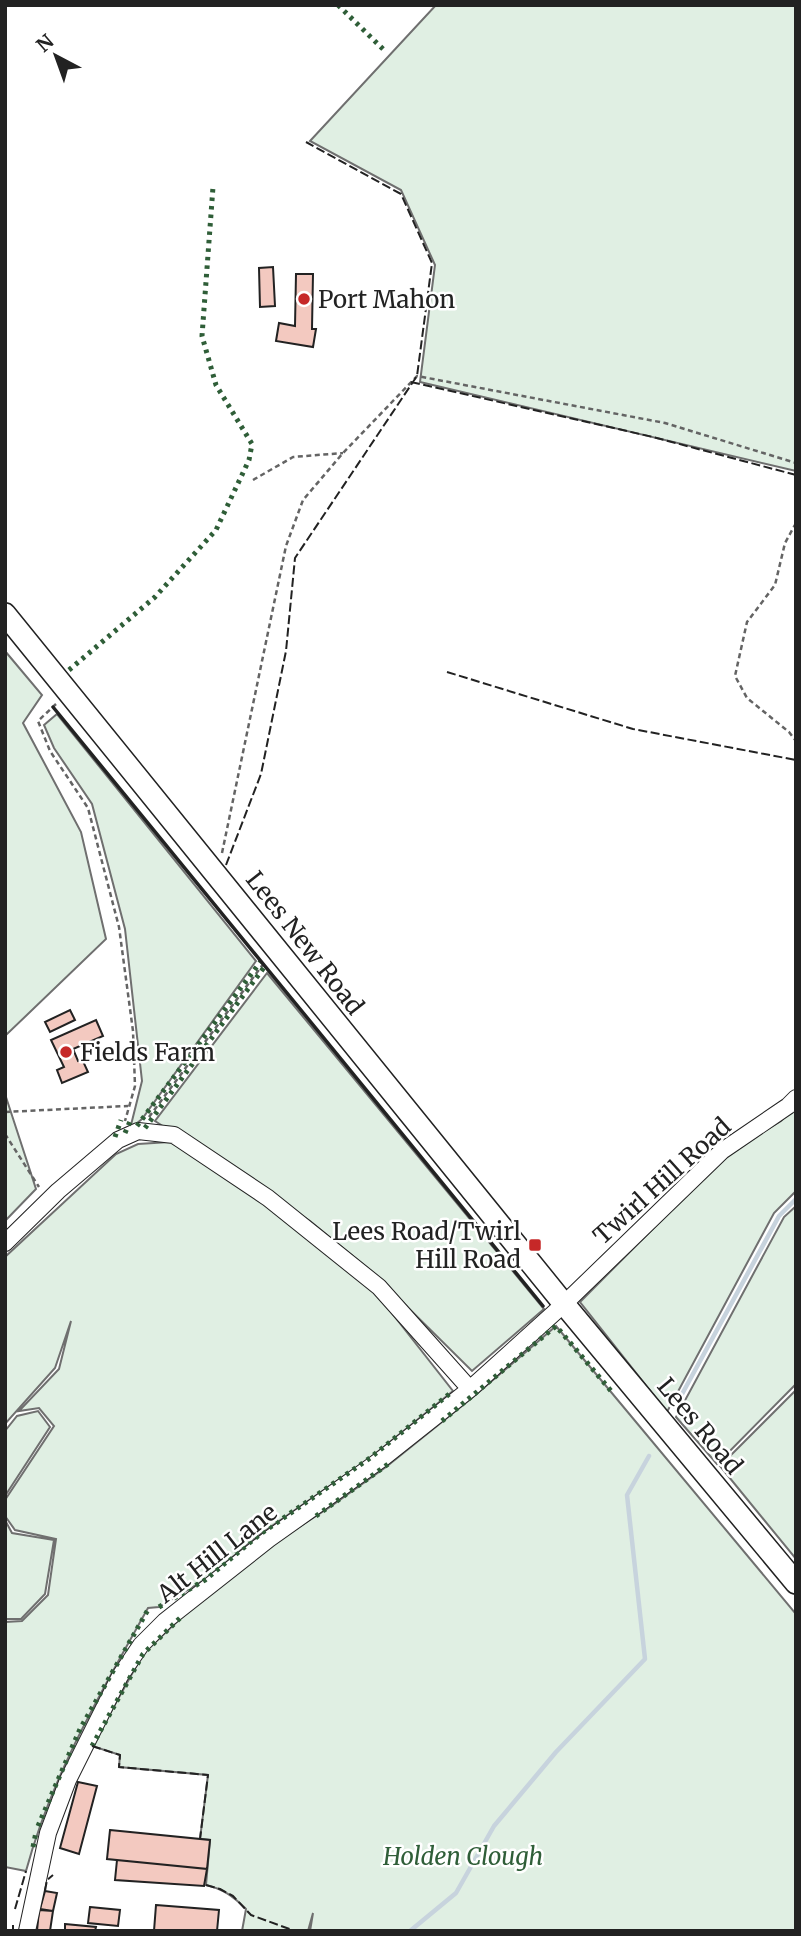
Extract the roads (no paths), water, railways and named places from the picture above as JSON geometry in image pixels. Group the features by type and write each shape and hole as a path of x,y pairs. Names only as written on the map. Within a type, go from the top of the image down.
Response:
{"main road":[{"name":"Lees New Road","path":"5,614 564,1304"},
{"name":"Lees Road","path":"564,1304 796,1583"}],"street":[{"name":"Twirl Hill Road","path":"564,1304 722,1151 796,1098"},
{"path":"5,1243 49,1199 118,1140 138,1131 174,1135 268,1198 379,1287 470,1389"},
{"name":"Alt Hill Lane","path":"27,1931 48,1833 68,1780 120,1676 141,1644 165,1621 269,1539 383,1458 470,1389 564,1304"}],"waterway":[{"path":"675,1407 779,1216 796,1199"},
{"path":"410,1931 456,1893 494,1826 556,1752 645,1659 627,1495 649,1456"}],"place":[{"name":"Port Mahon","path":"304,299"},
{"name":"Fields Farm","path":"66,1052"},
{"name":"Lees Road/Twirl Hill Road","path":"535,1245"}],"park label":[{"name":"Holden Clough","path":"463,1856"}]}
